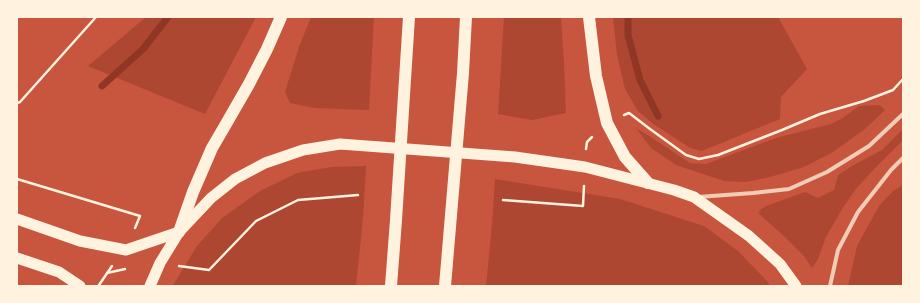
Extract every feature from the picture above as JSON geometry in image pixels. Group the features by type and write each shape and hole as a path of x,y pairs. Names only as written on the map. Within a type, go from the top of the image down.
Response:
{"highway":[{"path":"179,232 193,192 212,148 249,84 281,17"},
{"path":"390,286 396,220 409,17"},
{"path":"445,286 463,73 466,17"},
{"path":"589,17 596,76 607,123 625,157 648,183"},
{"path":"150,286 160,263 179,232 211,198 235,179 265,163 303,150 340,144 515,157 585,167 674,190 694,197 749,236 780,264 796,286"},
{"path":"17,218 80,241 126,250 179,232"},
{"path":"17,258 59,272 80,286"}],"street":[{"path":"694,197 789,189 827,172 870,146 903,114"},
{"path":"830,286 838,250 858,212 891,170 903,158"}],"path":[{"path":"18,103 96,17"},
{"path":"629,113 686,155 700,159 718,155 820,114 864,101 893,90 903,79"},
{"path":"503,200 582,206 585,167"},
{"path":"17,179 140,216 126,250 107,273 99,286"},
{"path":"160,263 209,270 256,221 298,200 358,195"},
{"path":"107,273 130,268"}],"shaded area":[{"path":"146,17 256,17 205,114 88,66"},
{"path":"311,17 374,17 369,110 314,108 290,103 285,92 299,47"},
{"path":"504,17 561,17 566,113 532,120 498,114"},
{"path":"613,17 778,17 807,69 781,97 780,119 702,151 690,148 652,123 638,111 625,89 617,55"},
{"path":"880,105 885,110 865,129 833,152 804,167 746,182 724,181 676,165 651,148 636,128 690,163 706,164 776,138 831,124 843,118 859,106"},
{"path":"903,129 903,140 855,190 842,209 826,237 818,259 812,268 804,256 759,214 760,210 766,206 805,192 818,198 834,190 838,175 882,150"},
{"path":"366,166 363,218 356,286 173,286 197,246 222,218 260,191 297,173 331,167"},
{"path":"495,179 620,199 704,226 738,251 770,286 486,286"},
{"path":"903,185 903,286 848,286 857,246 879,206 893,191"}],"waterway":[{"path":"102,86 143,49 168,17"},
{"path":"628,17 628,35 640,80 658,116"}]}
